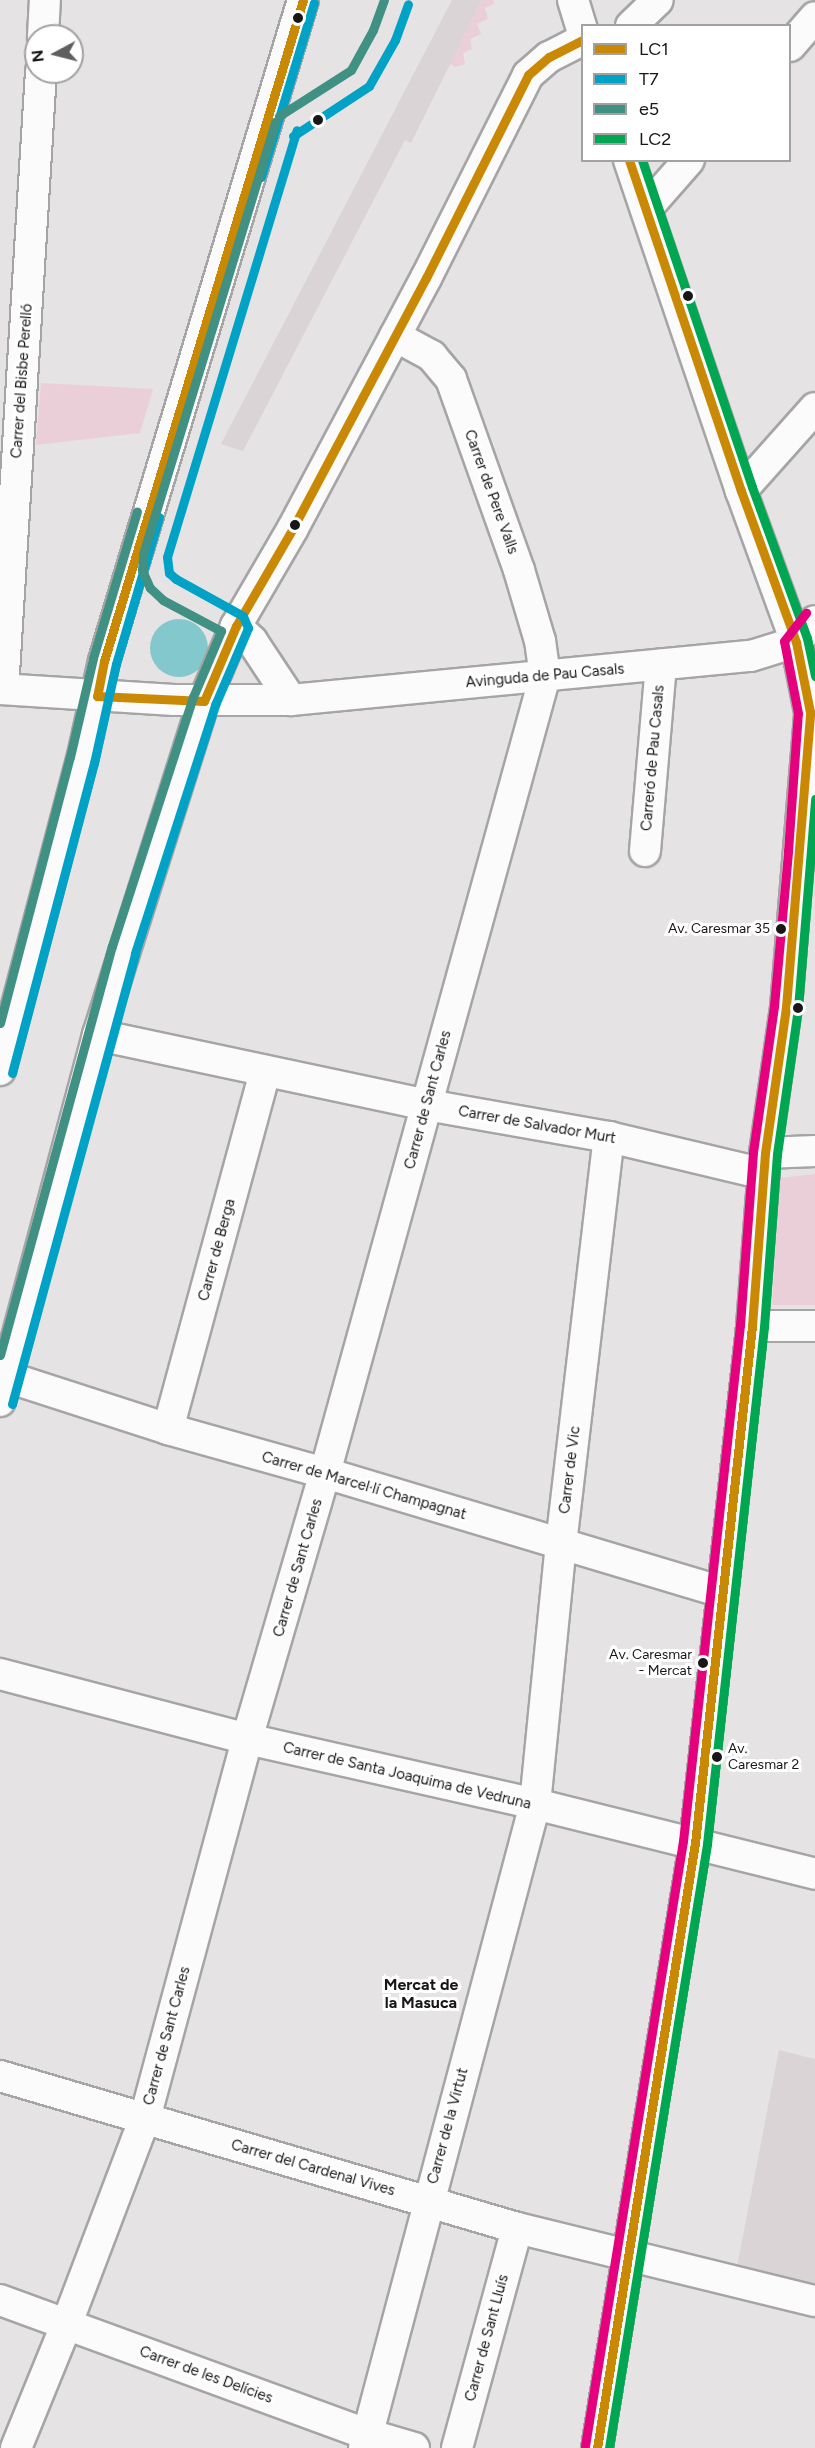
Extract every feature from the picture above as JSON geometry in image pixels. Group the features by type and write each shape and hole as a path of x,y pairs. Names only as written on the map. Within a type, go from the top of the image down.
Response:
{"street":[{"path":"44,24 45,0"},
{"path":"2,1057 108,651 303,0"},
{"path":"573,0 581,27"},
{"path":"633,24 658,0"},
{"path":"791,44 815,17"},
{"path":"4,1389 98,1035 204,701 236,626 294,528 528,75 549,57 581,41"},
{"name":"Carrer del Bisbe Perelló","path":"1,689 39,84"},
{"path":"597,2448 695,1843 752,1326 765,1163 786,1006 810,712 809,637 741,491 630,162"},
{"path":"646,209 687,162"},
{"name":"Carrer de Pere Valls","path":"395,336 432,356 451,379 519,570 540,641 544,676"},
{"path":"741,491 815,408"},
{"path":"236,626 252,641 291,700"},
{"name":"Avinguda de Pau Casals","path":"1,689 204,701 291,700 752,656 809,637"},
{"name":"Carreró de Pau Casals","path":"645,851 661,665"},
{"name":"Carrer de Sant Carles","path":"16,2448 67,2323 145,2118 247,1739 325,1473 544,676"},
{"name":"Carrer de Salvador Murt","path":"98,1035 427,1105 765,1163 815,1151"},
{"name":"Carrer de Berga","path":"168,1429 265,1071"},
{"name":"Carrer de Vic","path":"535,1804 561,1544 609,1137"},
{"path":"752,1326 815,1326"},
{"name":"Carrer de Marcel·lí Champagnat","path":"4,1389 168,1429 325,1473 721,1592"},
{"name":"Carrer de Santa Joaquima de Vedruna","path":"0,1674 247,1739 535,1804 815,1874"},
{"name":"Carrer de la Virtut","path":"366,2441 535,1804"},
{"name":"Carrer del Cardenal Vives","path":"0,2076 517,2228 627,2257 815,2301"},
{"name":"Carrer de Sant Lluís","path":"457,2448 517,2228"},
{"name":"Carrer de les Delícies","path":"0,2300 67,2323 366,2441 414,2448"}],"shaded area":[{"path":"452,0 482,0 411,143 405,140 243,451 221,444"},
{"path":"482,0 493,0 494,4 485,8 488,19 477,24 481,34 470,39 472,49 463,53 465,64 455,67 450,64"},
{"path":"41,383 153,389 140,433 36,445"},
{"path":"815,1174 815,1305 772,1305 780,1178"},
{"path":"779,2050 815,2059 815,2306 733,2287"}],"water":[{"path":"179,619 195,624 203,632 208,648 203,664 195,672 179,677 163,672 155,664 150,648 155,632 163,624"}],"transit line":[{"name":"LC1","path":"303,0 104,661 97,696 204,701 236,626 293,528 426,278 528,75 549,57 581,41"},
{"name":"e5","path":"279,116 351,70 373,30 384,0"},
{"name":"T7","path":"261,177 314,3"},
{"name":"T7","path":"293,136 369,86 395,40 408,4"},
{"name":"e5","path":"0,1355 112,946 193,697 221,631 163,600 150,588 142,570 143,554 275,122"},
{"name":"T7","path":"12,1404 135,953 215,705 248,628 243,616 169,573 167,557 297,130"},
{"name":"LC1","path":"597,2448 695,1843 752,1326 765,1153 786,1007 810,712 796,642 741,491 630,162"},
{"name":"LC2","path":"643,162 752,487 807,638 815,676"},
{"name":"e5","path":"0,1023 70,757 93,658 137,511"},
{"name":"T7","path":"12,1073 94,763 116,664 159,517"},
{"path":"585,2446 683,1841 740,1325 753,1152 774,1006 788,851 798,713 784,641 806,613"},
{"name":"LC2","path":"609,2448 707,1844 764,1327 777,1154 798,1008 815,799"}],"place":[{"name":"Av. Caresmar 35","path":"781,929"},
{"name":"Av. Caresmar - Mercat","path":"703,1663"},
{"name":"Av. Caresmar 2","path":"717,1757"}],"district":[{"name":"Mercat de la Masuca","path":"421,1994"}]}
